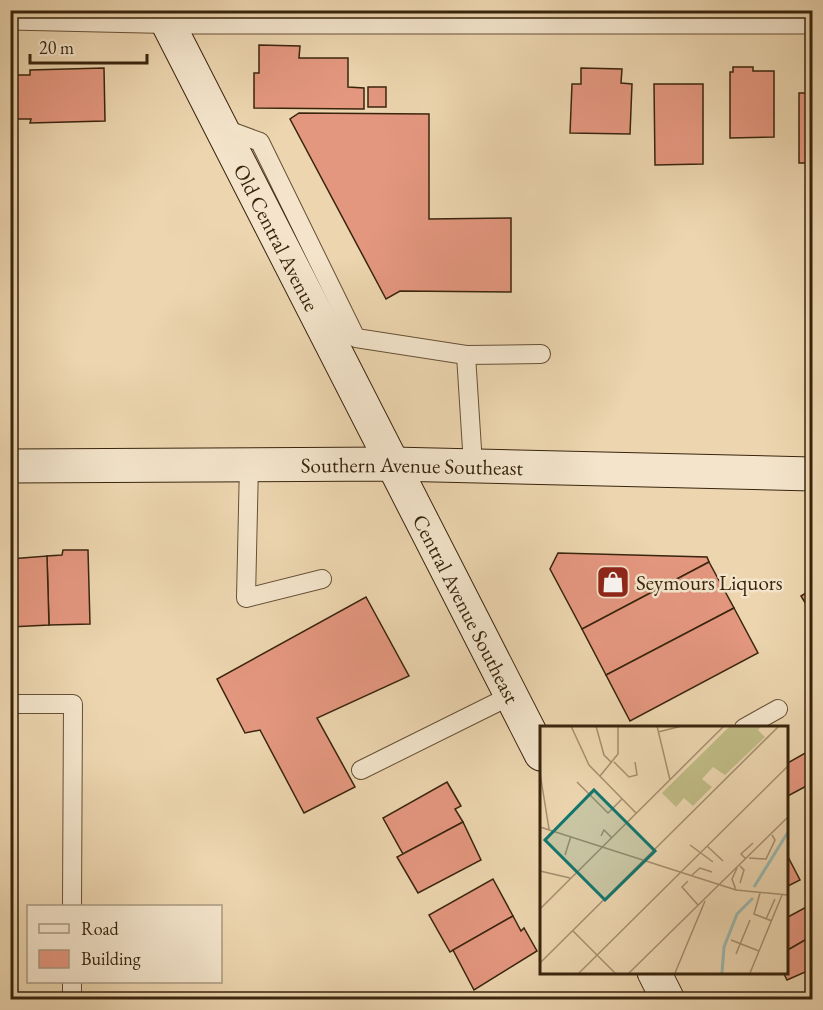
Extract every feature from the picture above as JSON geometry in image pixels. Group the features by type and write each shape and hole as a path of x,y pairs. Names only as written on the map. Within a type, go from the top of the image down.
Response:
{"main road":[{"path":"10,13 584,14 813,17"},
{"name":"Old Central Avenue","path":"163,14 392,464"},
{"name":"Southern Avenue Southeast","path":"10,466 392,464 813,474"},
{"name":"Central Avenue Southeast","path":"392,464 540,752"},
{"path":"655,974 668,999"}],"lane":[{"path":"221,128 260,142 356,338 466,355 541,354"},
{"path":"466,355 473,465"},
{"path":"249,464 246,598 322,579"},
{"path":"362,770 510,696"},
{"path":"10,704 73,704 72,905"},
{"path":"748,726 778,709"},
{"path":"72,983 72,999"}],"building":[{"path":"259,45 300,46 299,58 348,58 348,87 364,88 364,109 254,108 254,73 259,73"},
{"path":"733,67 753,67 753,71 774,71 774,137 730,138 730,72 733,72"},
{"path":"104,68 105,121 30,123 31,119 13,119 12,75 30,75 30,70"},
{"path":"581,68 622,69 621,83 632,84 630,134 570,133 572,84 581,84"},
{"path":"654,84 703,84 703,164 655,165"},
{"path":"368,87 386,87 386,107 368,107"},
{"path":"799,93 812,93 812,163 799,163"},
{"path":"299,113 429,114 429,219 511,218 511,292 400,291 386,299 290,119"},
{"path":"63,550 88,550 90,624 49,625 47,556 62,555"},
{"path":"558,553 707,557 709,562 582,629 550,569"},
{"path":"47,556 49,625 10,627 10,559"},
{"path":"709,562 734,608 606,675 582,629"},
{"path":"812,589 812,614 801,596"},
{"path":"366,597 409,676 317,718 355,787 304,813 260,730 245,733 217,679"},
{"path":"734,608 758,653 630,721 606,675"},
{"path":"807,752 812,763 812,783 787,796 787,763"},
{"path":"447,782 461,806 455,809 463,822 403,854 383,818"},
{"path":"463,822 481,860 418,893 397,857"},
{"path":"787,855 800,880 787,886"},
{"path":"493,879 513,916 450,952 429,915"},
{"path":"812,904 812,936 788,950 787,934 787,917"},
{"path":"513,916 521,931 524,928 537,951 474,990 453,950"},
{"path":"812,936 812,969 787,980 784,974 787,974 787,950"}],"place":[{"name":"Seymours Liquors","path":"613,582"}]}
